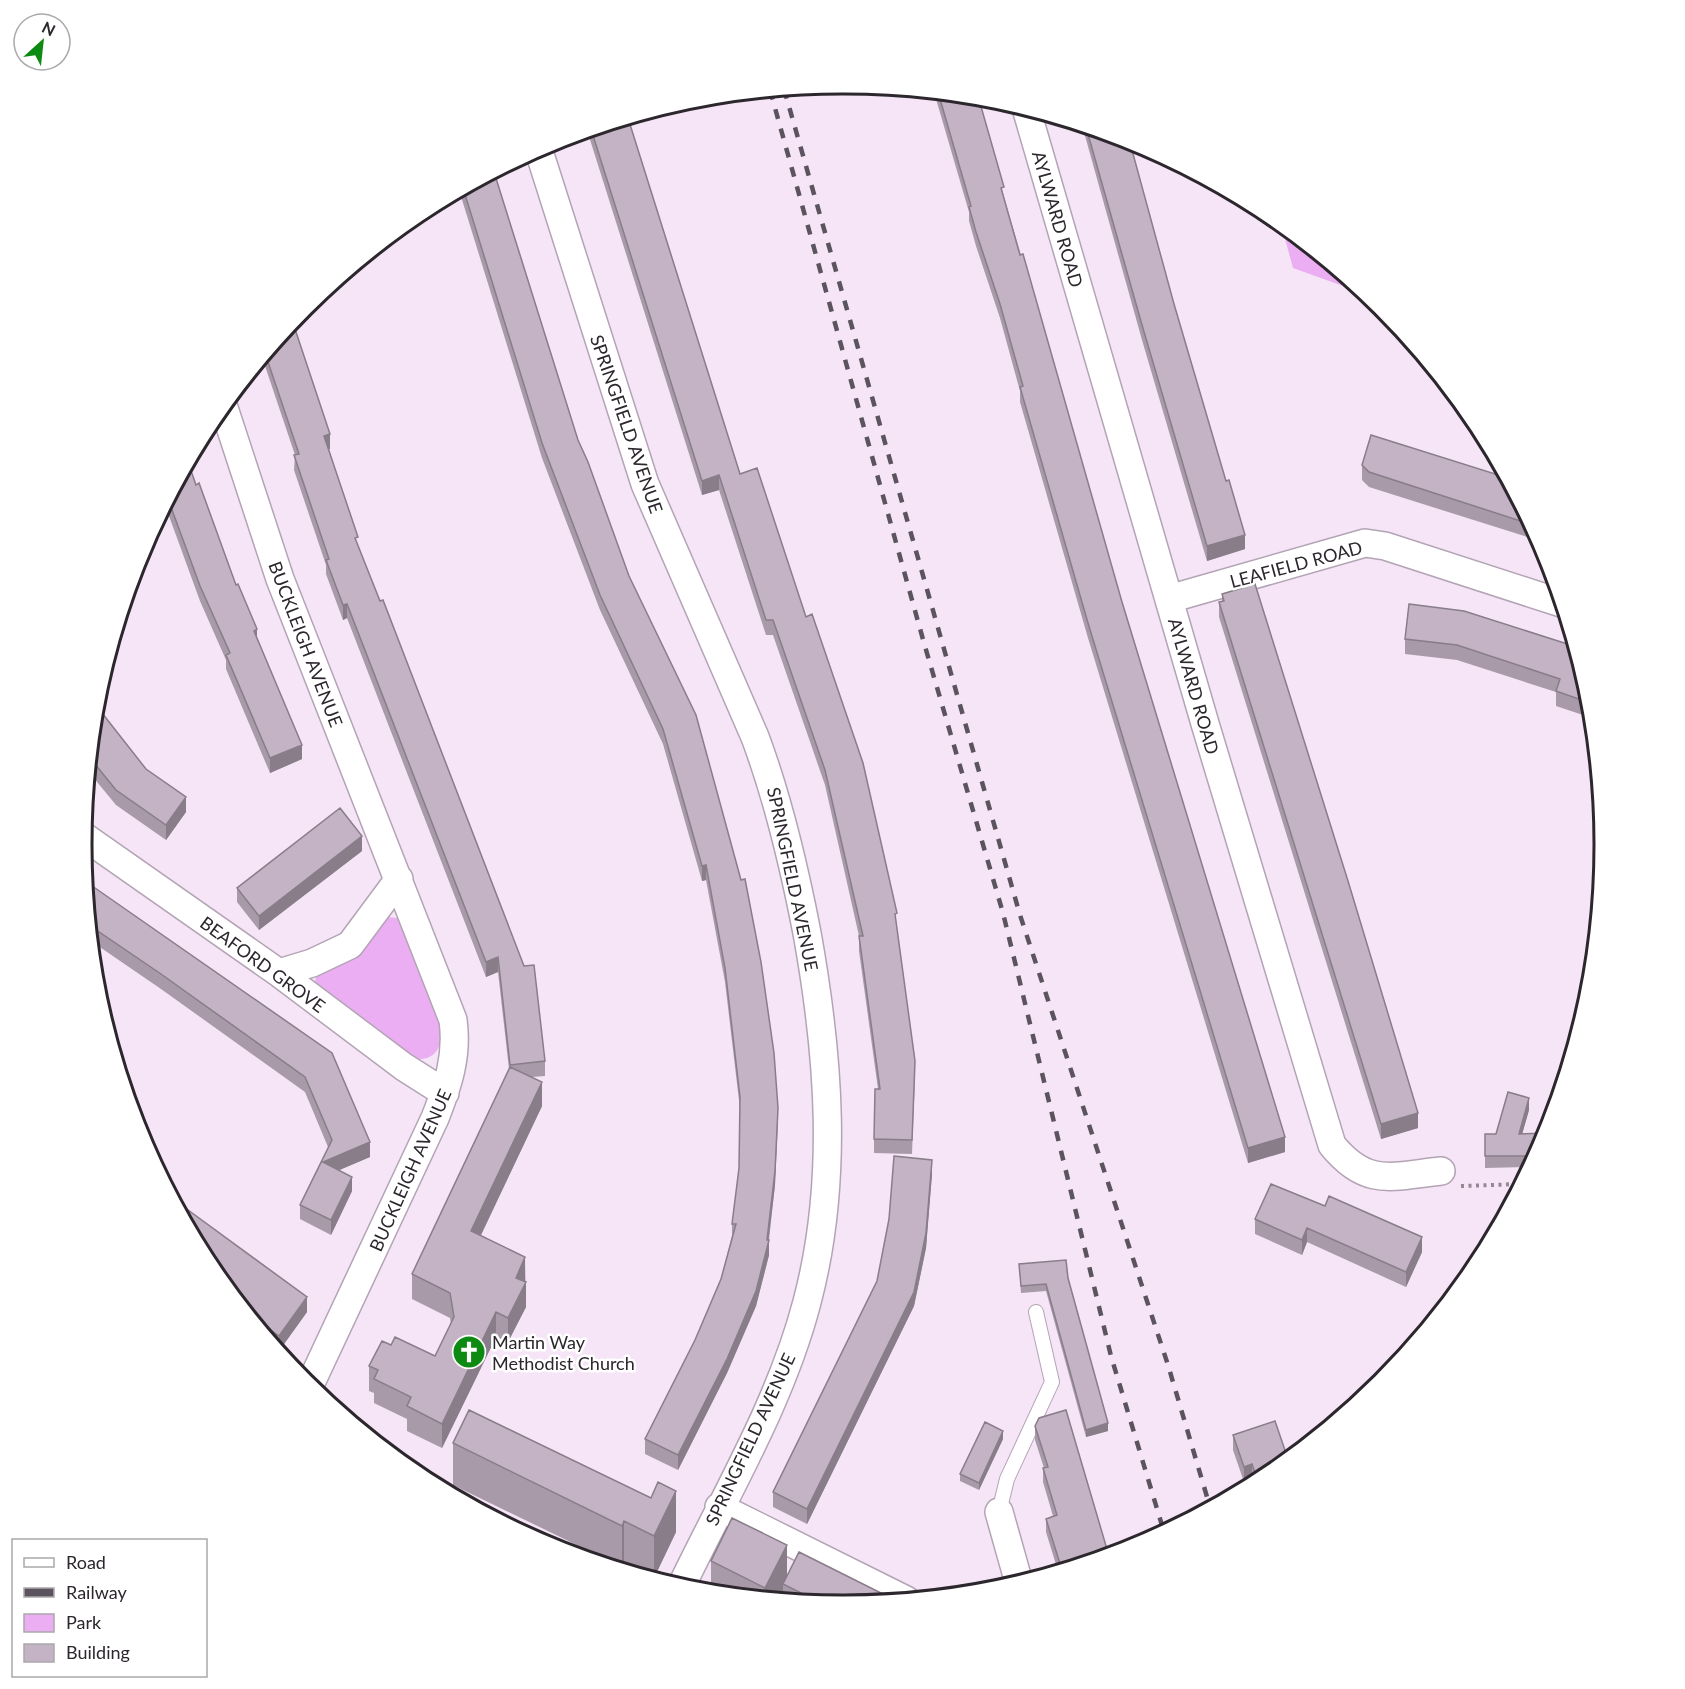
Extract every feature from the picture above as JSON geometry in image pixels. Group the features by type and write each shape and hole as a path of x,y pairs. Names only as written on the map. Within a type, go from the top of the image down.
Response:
{"street":[{"name":"AYLWARD ROAD","path":"1029,117 1332,1145 1347,1163 1363,1173 1381,1177 1441,1171"},
{"name":"SPRINGFIELD AVENUE","path":"541,157 645,484 771,779 794,868 818,999 827,1096 828,1141 827,1181 817,1263 792,1349 767,1410 685,1578"},
{"name":"BUCKLEIGH AVENUE","path":"226,415 280,579 453,1020 456,1040 454,1059 445,1093 408,1179 313,1378"},
{"name":"LEAFIELD ROAD","path":"1169,599 1365,543 1385,546 1553,600"},
{"name":"BEAFORD GROVE","path":"92,841 279,973 404,1067 445,1093"},
{"path":"279,973 312,963 350,945 399,879"},
{"path":"719,1507 894,1594"},
{"path":"999,1512 1017,1575"}],"lane":[{"path":"999,1512 1007,1479 1052,1382 1036,1312"}],"path":[{"path":"1441,1171 1463,1187 1512,1184"}],"green space":[{"path":"1285,238 1346,287 1293,268"},
{"path":"387,917 397,918 406,924 437,1005 441,1027 439,1045 430,1057 411,1059 318,990 315,981 317,974"}],"building":[{"path":"940,100 981,107 1020,255 1023,254 1122,602 1285,1137 1248,1148 1088,623 1020,387 1023,386 1000,304 976,232 969,207 971,206"},
{"path":"630,124 740,474 757,468 806,617 812,614 863,763 897,913 895,914 915,1061 912,1140 874,1139 875,1089 880,1089 859,936 863,936 825,770 773,620 766,620 719,475 702,481 593,136"},
{"path":"1088,135 1133,152 1174,304 1226,481 1229,480 1245,535 1207,546"},
{"path":"496,178 578,440 629,576 696,715 741,880 745,879 761,962 774,1053 778,1108 775,1171 767,1240 769,1240 756,1291 727,1359 678,1455 645,1439 695,1340 721,1279 736,1224 732,1224 739,1168 740,1097 725,968 706,865 702,866 663,729 600,595 542,443 465,195"},
{"path":"295,330 330,434 324,436 358,537 355,538 380,601 383,600 524,966 534,965 545,1061 510,1065 498,957 486,962 347,604 343,605 326,560 329,559 294,455 299,454 268,361"},
{"path":"1371,435 1496,474 1520,521 1369,472 1362,465"},
{"path":"191,471 196,485 199,483 236,585 238,584 257,629 254,631 302,745 270,758 226,655 230,653 200,586 171,508"},
{"path":"1255,584 1418,1113 1381,1124 1219,602 1224,601 1222,594"},
{"path":"1409,604 1464,611 1566,643 1579,699 1556,691 1560,679 1457,645 1405,639"},
{"path":"103,715 146,769 186,797 166,825 116,790 96,765"},
{"path":"340,808 362,836 259,916 237,888"},
{"path":"93,886 332,1053 370,1142 323,1162 352,1177 331,1220 300,1205 332,1140 305,1077 97,930"},
{"path":"510,1067 542,1082 471,1231 525,1257 516,1278 526,1282 508,1318 496,1312 442,1424 407,1406 411,1397 374,1379 378,1370 369,1366 382,1341 391,1345 395,1337 435,1356 454,1317 450,1293 412,1274"},
{"path":"1508,1092 1529,1098 1519,1134 1535,1133 1525,1156 1485,1156 1485,1134 1496,1134"},
{"path":"894,1156 932,1160 926,1233 914,1292 807,1509 773,1492 877,1281 889,1219"},
{"path":"1271,1184 1325,1206 1329,1196 1422,1237 1406,1272 1307,1228 1302,1240 1255,1219"},
{"path":"186,1208 307,1297 279,1336 269,1328 247,1302 218,1262"},
{"path":"1066,1260 1068,1278 1108,1423 1086,1430 1046,1284 1021,1286 1019,1264"},
{"path":"469,1410 651,1498 658,1482 676,1491 654,1536 624,1521 622,1526 453,1443"},
{"path":"1066,1410 1106,1547 1060,1563 1046,1519 1057,1515 1043,1468 1048,1467 1035,1426 1039,1418"},
{"path":"1275,1421 1285,1451 1255,1472 1252,1464 1244,1467 1233,1435"},
{"path":"985,1422 1003,1431 979,1483 960,1474"},
{"path":"732,1518 787,1545 765,1588 711,1561"},
{"path":"799,1552 883,1594 803,1594 783,1584"}],"railway":[{"path":"786,96 1020,915 1168,1365 1208,1500"},
{"path":"772,97 924,643 1003,913 1111,1356 1162,1524"}],"place":[{"name":"Martin Way Methodist Church","path":"469,1352"}]}
